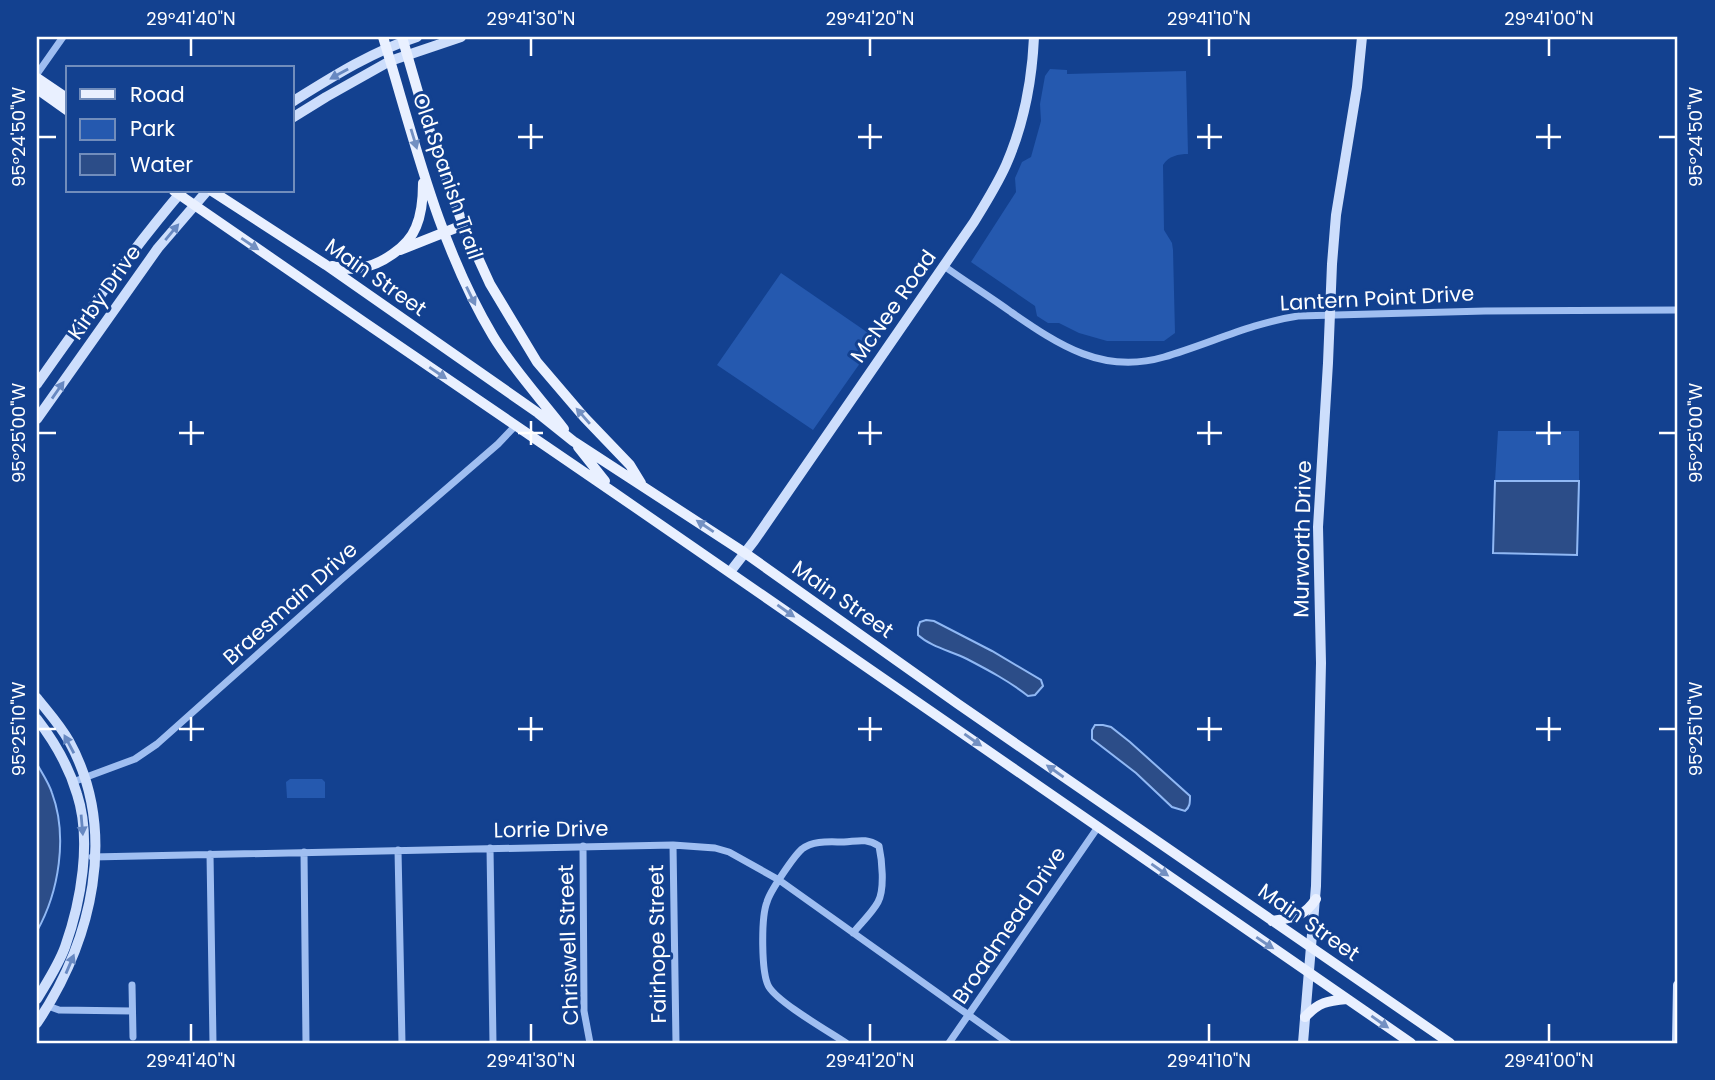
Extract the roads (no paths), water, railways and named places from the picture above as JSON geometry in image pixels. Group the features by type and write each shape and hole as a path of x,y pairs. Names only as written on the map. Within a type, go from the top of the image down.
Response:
{"main road":[{"name":"Old Spanish Trail","path":"403,39 427,123 463,225 490,284 537,362 630,465 642,486"},
{"name":"Old Spanish Trail","path":"385,43 432,201 470,294 493,337 519,374 613,492"},
{"path":"37,76 66,98"},
{"path":"37,89 66,110"},
{"path":"326,265 347,269 363,268 396,251 416,229 423,200 423,170"},
{"name":"Main Street","path":"179,192 194,206 730,572 1411,1043"},
{"name":"Main Street","path":"211,192 326,265 573,440 745,552 1034,757 1450,1043"},
{"path":"396,251 463,225"},
{"path":"519,374 537,362"},
{"path":"516,425 527,406"},
{"path":"946,721 958,704"},
{"path":"1022,775 1034,757"},
{"path":"1098,827 1111,810"},
{"path":"1272,921 1301,914 1308,910 1316,899"},
{"path":"1305,1017 1323,1002 1348,999"}],"street":[{"path":"37,76 63,37"},
{"path":"294,101 385,43 417,37"},
{"path":"294,117 390,61 461,37"},
{"name":"McNee Road","path":"730,572 974,222 1006,165 1026,105 1034,37"},
{"name":"Murworth Drive","path":"1303,1043 1316,899 1321,663 1318,527 1332,264 1336,215 1357,87 1362,37"},
{"name":"Kirby Drive","path":"37,384 179,192"},
{"name":"Kirby Drive","path":"37,419 158,248 208,192"},
{"name":"Lantern Point Drive","path":"944,267 1036,330 1072,351 1119,363 1164,357 1242,329 1298,316 1678,310"},
{"path":"83,319 99,331"},
{"name":"Braesmain Drive","path":"73,782 135,759 157,744 498,444 516,425"},
{"path":"37,698 69,741 85,778 94,819 95,856 84,925 64,978 37,1023"},
{"path":"37,719 51,738 73,782 81,811 83,834 81,885 73,918 52,976 37,999"},
{"name":"Broadmead Drive","path":"949,1043 1098,827"},
{"path":"846,1043 776,996 768,985 764,965 766,902 801,850 813,843 869,840 879,846 882,890 878,902 853,933"},
{"name":"Lorrie Drive","path":"83,857 583,846 673,845 715,848 729,852 779,880 1008,1043"},
{"name":"Fairhope Street","path":"673,845 678,1043"},
{"name":"Chriswell Street","path":"583,846 584,1011 590,1043"},
{"path":"490,848 492,1043"},
{"path":"398,850 402,1043"},
{"path":"304,852 306,1043"},
{"path":"210,854 213,1043"},
{"path":"132,985 132,1037"},
{"path":"1677,1043 1678,985"},
{"path":"48,1006 60,1010 132,1011"}],"water":[{"path":"1495,481 1579,481 1577,555 1493,553"},
{"path":"934,621 992,651 1041,680 1043,686 1035,695 1028,696 983,667 929,643 918,635 920,622"},
{"path":"1095,725 1111,727 1190,796 1187,809 1185,811 1172,807 1136,773 1092,739"},
{"path":"37,764 49,786 57,810 60,845 56,882 37,931"}]}
